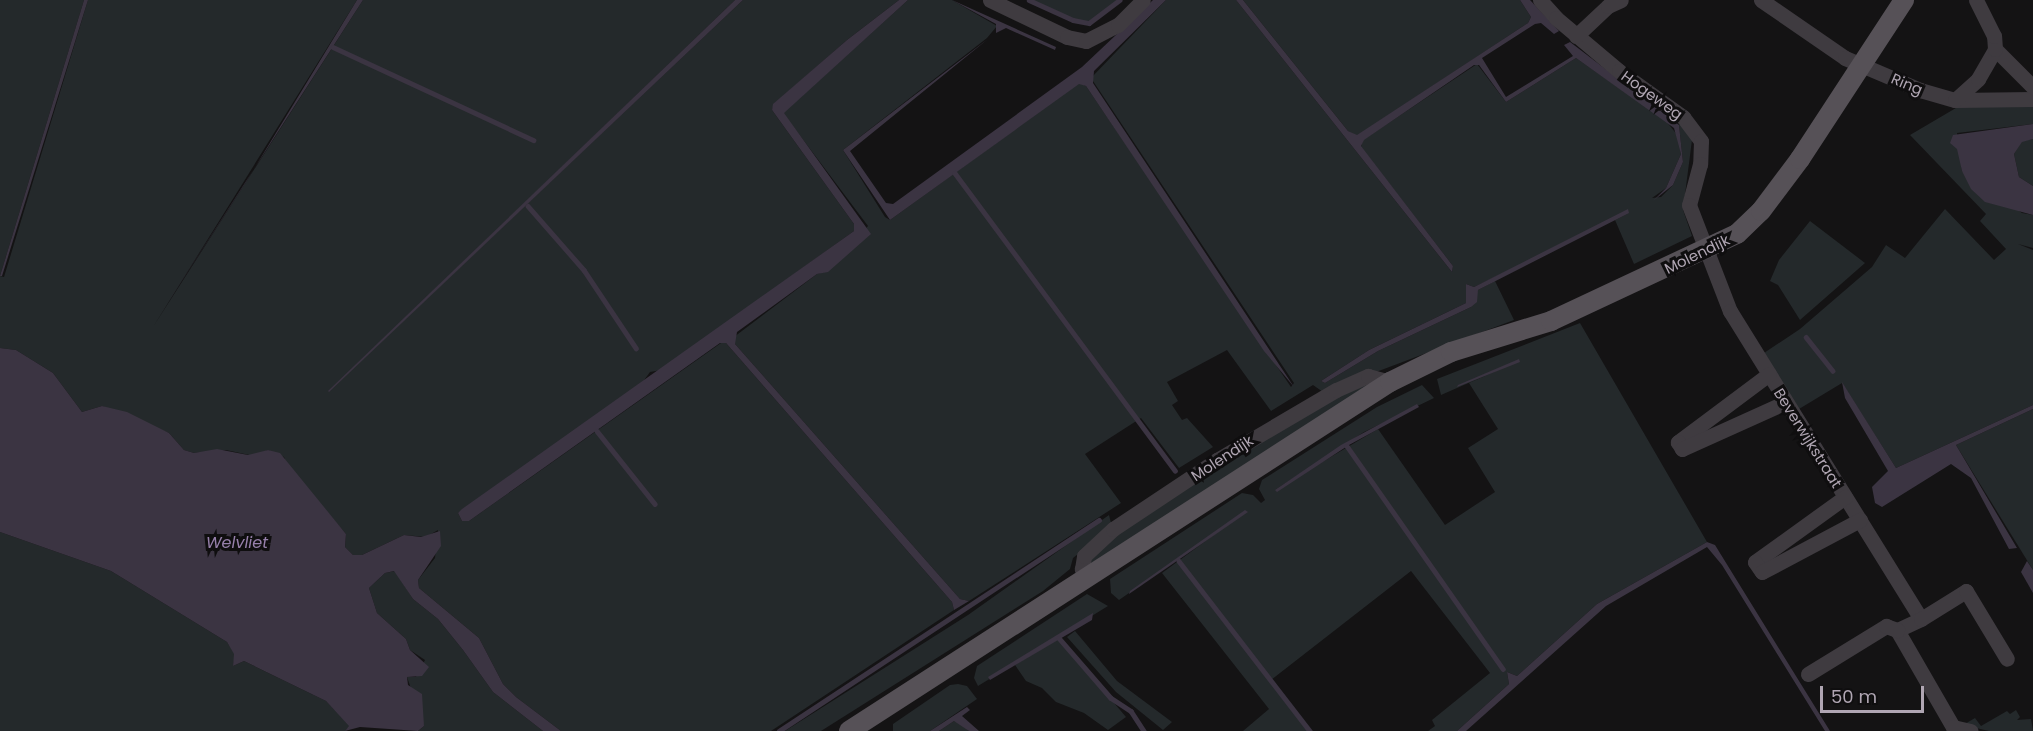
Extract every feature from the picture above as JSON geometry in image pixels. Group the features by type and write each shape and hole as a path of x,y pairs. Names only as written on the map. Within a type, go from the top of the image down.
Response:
{"main road":[{"name":"Molendijk","path":"849,731 1390,382 1451,352 1551,321 1707,251 1737,234 1761,211 1904,0"}],"street":[{"path":"990,0 1067,37 1086,41 1118,25 1143,0"},
{"name":"Hogeweg","path":"1540,0 1576,36 1692,126 1703,150 1689,205 1707,251"},
{"path":"1576,36 1608,6 1621,0"},
{"name":"Ring","path":"1761,0 1845,58 1920,90 1955,100 2033,99"},
{"path":"1955,100 1978,80 1995,49 1994,36 1976,0"},
{"path":"1995,49 2033,87"},
{"name":"Beverwijkstraat","path":"1707,251 1730,311 1921,619"},
{"path":"1768,374 1678,442 1682,449 1786,402"},
{"name":"Molendijk","path":"1087,576 1082,569 1084,556 1113,529 1217,460 1336,390 1368,376 1390,382"},
{"path":"1845,497 1755,562 1762,572 1860,520"},
{"path":"1897,630 1921,619 1966,591 2007,659"},
{"path":"1808,674 1886,626 1897,630 1953,727 1971,731"}],"shaded area":[{"path":"0,0 84,0 0,276"},
{"path":"88,0 357,0 153,327 363,0 735,0 328,392 743,0 899,0 847,40 774,104 772,110 854,224 854,231 661,370 650,372 642,383 458,513 462,521 469,521 721,343 726,343 952,602 954,610 771,731 561,731 516,697 503,684 479,638 419,588 418,580 435,558 438,530 426,537 404,535 362,555 353,555 345,547 346,534 287,465 284,457 268,450 254,456 226,450 194,453 184,450 169,433 102,406 82,412 53,373 16,350 0,348 0,276 4,277"},
{"path":"908,0 952,0 997,26 987,38 843,150 885,217 890,220 1079,83 1086,86 1291,387 1294,383 1091,78 1166,0 1236,0 1452,272 1453,266 1361,147 1363,140 1477,64 1506,102 1576,58 1666,121 1679,137 1681,154 1666,188 1652,198 1661,197 1673,185 1683,162 1679,125 1683,122 1692,140 1683,210 1692,236 1634,264 1615,220 1629,213 1474,287 1466,284 1466,303 1369,350 1321,381 1325,383 1378,351 1471,307 1478,290 1495,281 1514,320 1323,392 1313,385 1271,411 1227,350 1167,382 1178,401 1172,405 1182,420 1187,418 1213,447 1179,468 1141,418 1085,454 1121,503 969,601 960,599 735,344 734,337 817,274 828,271 868,226 783,113"},
{"path":"1029,0 1119,0 1089,23 1073,20"},
{"path":"1243,0 1520,0 1531,17 1528,23 1357,136 1348,131"},
{"path":"2033,102 2033,124 1957,133 1962,171 2022,213 2033,215 2033,248 2018,244 2033,250 2033,405 1896,468 1842,383 1799,409 1764,353 1800,329 1872,267 1886,245 1905,258 1945,209 1994,260 2006,249 1980,221 1986,214 1910,135 1961,105"},
{"path":"2033,139 2033,186 2019,177 2014,154 2022,141"},
{"path":"1810,221 1865,263 1800,320 1778,285 1770,281 1779,260"},
{"path":"1580,323 1707,542 1597,604 1517,676 1507,672 1509,684 1457,731 1428,731 1435,726 1432,720 1490,673 1411,571 1271,680 1310,731 1243,731 1269,709 1162,573 1248,510 1119,600 1111,593 1110,579 1242,493 1253,495 1261,503 1265,500 1259,489 1262,480 1377,407 1422,385 1434,398 1364,432 1275,490 1378,429 1445,525 1495,492 1468,448 1498,429 1469,383 1521,360 1441,395 1437,379"},
{"path":"1372,383 1092,565 1088,564 1092,554 1140,515 1355,384"},
{"path":"2033,409 2033,570 1956,445"},
{"path":"1109,515 1112,527 1073,558 1070,569 1043,591 821,731 785,731 968,615"},
{"path":"0,532 111,571 227,642 235,654 233,666 244,661 326,701 350,726 345,731 0,731"},
{"path":"395,571 413,599 438,619 493,692 543,731 418,731 424,726 407,677 416,677 425,660 410,650 406,639 377,613 369,588 385,573"},
{"path":"1087,594 1108,606 978,686 974,678 977,666"},
{"path":"1075,631 1117,681 1172,722 1163,730 1116,692 1067,637"},
{"path":"1059,638 1126,717 1108,730 1084,713 1056,702 1042,688 1026,681 1015,665"},
{"path":"950,685 967,686 977,699 930,731 893,731 893,724"},
{"path":"2016,710 2020,717 2017,720 2031,719 2033,731 1989,731 1963,725 1975,718 1981,726 2007,711 2010,714"},
{"path":"954,721 959,722 969,731 939,731"}],"water":[{"path":"84,0 88,0 2,276 0,276"},
{"path":"357,0 363,0 254,170"},
{"path":"735,0 743,0 328,391"},
{"path":"899,0 908,0 784,113 871,234 828,272 817,274 737,332 735,344 960,599 969,601 954,610 952,602 726,343 720,343 469,521 462,521 458,513 462,509 854,231 854,224 772,110 773,104 847,40"},
{"path":"952,0 1056,47 1055,50 1006,28 996,33 996,24"},
{"path":"1153,0 1166,0 1094,71 1093,83 1294,387 1264,351 1086,86 1079,84 890,220 843,150 988,39 850,151 886,203 893,204 1082,67"},
{"path":"1236,0 1243,0 1348,131 1357,135 1528,23 1531,17 1520,0 1530,0 1559,31 1554,34 1541,23 1535,24 1482,58 1506,97 1573,56 1564,45 1570,42 1679,125 1683,162 1673,185 1653,201 1666,188 1681,154 1674,128 1576,58 1506,102 1479,65 1474,65 1364,140 1361,146 1453,266 1452,272"},
{"path":"2033,124 2033,139 2022,142 2014,154 2019,177 2033,186 2033,215 1985,202 1971,189 1962,171 1957,149 1950,143 1953,135"},
{"path":"1628,209 1629,213 1478,290 1477,302 1471,307 1378,351 1325,383 1321,381 1369,350 1466,303 1466,284 1474,287"},
{"name":"Welvliet","path":"0,348 16,350 53,373 82,412 102,406 127,412 169,433 184,450 194,453 217,449 248,455 268,450 280,453 346,534 345,547 353,555 362,555 404,535 421,537 440,531 441,546 418,580 419,588 479,638 503,684 516,697 561,731 543,731 493,692 438,619 413,599 394,571 385,573 369,588 377,613 406,639 410,650 429,667 422,676 407,677 408,685 422,694 424,726 418,731 360,727 345,731 349,726 326,701 244,661 233,666 234,654 227,642 111,571 0,532"},
{"path":"1519,359 1520,362 1457,387 1458,385"},
{"path":"1842,382 1896,468 2033,405 2033,409 1956,445 2017,548 2009,549 1971,478 1951,464 1882,507 1875,503 1872,487 1888,471 1845,398"},
{"path":"1417,404 1419,407 1349,445 1277,492 1275,490 1341,445"},
{"path":"1245,510 1248,512 1129,594 1130,591"},
{"path":"1707,542 1715,545 1830,731 1825,731 1722,565 1707,547 1606,606 1466,731 1457,731 1509,684 1507,672 1517,676 1597,604"},
{"path":"2027,561 2033,570 2033,593 2021,572"},
{"path":"1093,613 1092,620 990,680 988,677"},
{"path":"967,707 970,710 962,716 979,731 969,731 954,721 939,731 930,731"}],"waterway":[{"path":"1029,0 1073,20 1089,23 1119,0"},
{"path":"333,47 533,140"},
{"path":"955,173 1175,470"},
{"path":"528,206 584,270 636,348"},
{"path":"1806,337 1833,371"},
{"path":"597,431 655,504"},
{"path":"1347,446 1503,669"},
{"path":"779,731 1099,520"},
{"path":"1179,561 1310,731"},
{"path":"1059,638 1111,698 1131,711 1144,731"}]}
